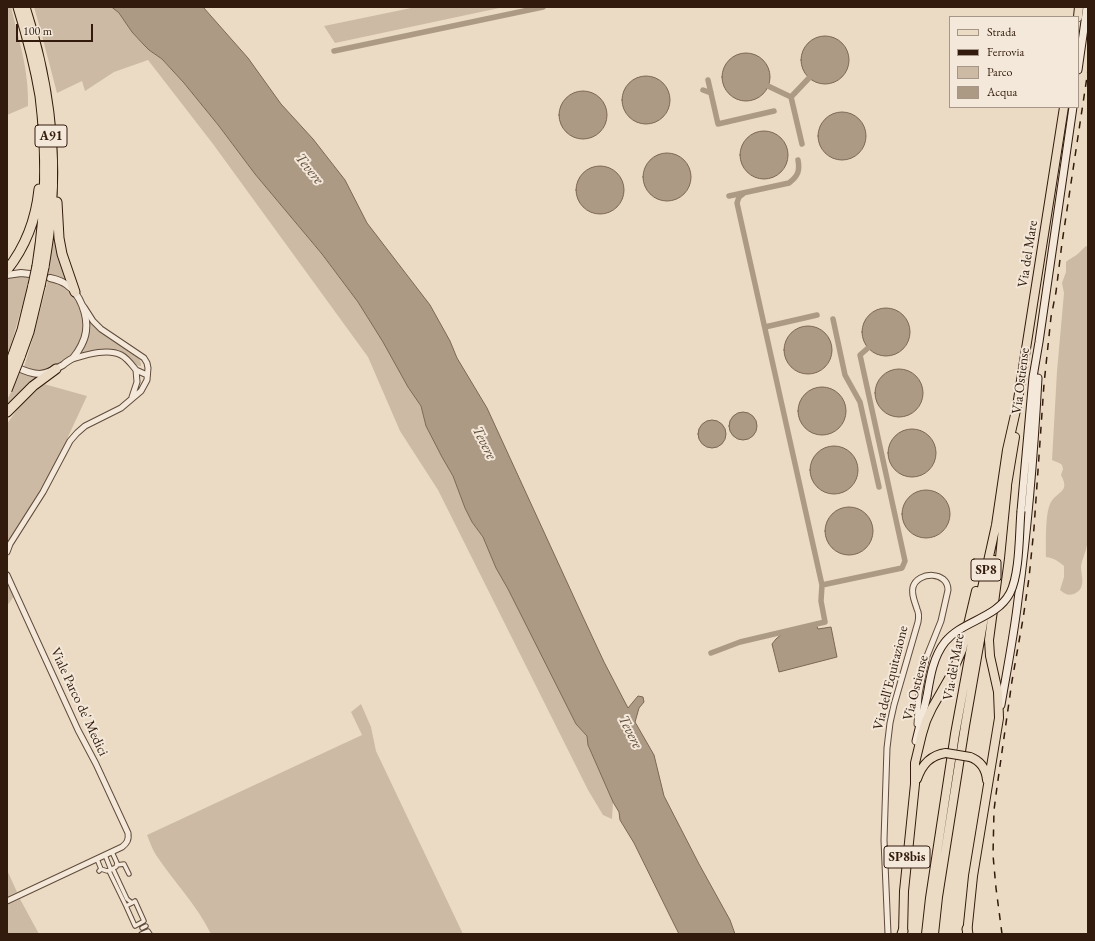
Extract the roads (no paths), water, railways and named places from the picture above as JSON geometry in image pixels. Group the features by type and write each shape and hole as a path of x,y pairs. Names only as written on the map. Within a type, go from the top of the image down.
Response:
{"highway":[{"name":"A91","path":"18,7 27,37 40,96 48,159"},
{"name":"A91","path":"7,390 17,356 22,330 37,286 41,267 40,250 51,137 47,96 26,7"},
{"path":"7,270 17,255 32,226 38,199 41,169 48,159 55,171 59,238 62,254 75,292"},
{"name":"A91","path":"7,371 17,356"},
{"path":"7,412 33,386 56,369"}],"main road":[{"path":"1079,63 1087,7"},
{"name":"Via del Mare","path":"926,934 930,898 955,734 981,595 996,525 1007,450 1017,406 1064,108"},
{"name":"Via Ostiense","path":"902,933 904,891 915,784 916,741 935,660 944,642 951,635 959,629 998,608 1011,591 1016,570 1034,372 1072,108"},
{"name":"Via Ostiense","path":"967,932 973,876 1018,601 1032,467 1039,342"},
{"name":"Via del Mare","path":"934,934 938,897 964,726 1008,482 1015,435 1017,406"},
{"path":"999,718 998,696 989,640 1008,482"},
{"path":"915,763 927,719 954,669 964,646 984,556 1001,492"},
{"path":"915,784 927,761 937,754 946,753 970,757 977,760 983,767 986,774 988,789"}],"street":[{"path":"7,275 30,274"},
{"path":"7,552 10,544 42,492 70,441 86,426 121,408 141,391 147,380 148,368 144,358 101,329 93,321 75,292 67,285 50,278"},
{"path":"72,359 80,347 86,331 86,316 81,302"},
{"path":"7,364 34,373 42,374 56,369 72,359 89,354 112,351 122,355 136,370 147,375"},
{"path":"132,398 137,382 136,370"},
{"name":"Viale Parco de' Medici","path":"7,575 78,730 96,764 128,833 128,840 126,844 112,852"},
{"name":"Via dell'Equitazione","path":"888,934 884,840 887,748 893,709 918,622 918,610 913,596 913,588 918,580 931,575 939,577 945,581 948,586 946,602 939,627 926,659 921,682 916,741"},
{"path":"7,901 112,852 117,865"},
{"path":"105,856 126,906 135,926 144,921 135,901 126,906"},
{"path":"97,859 100,870 111,870 117,865 124,864 129,874"},
{"path":"111,870 127,899 132,903"},
{"path":"141,934 148,931 150,934"}],"water":[{"name":"Tevere","path":"112,7 203,7 248,58 281,104 313,139 345,180 367,223 430,305 450,341 457,358 487,408 604,662 628,708 638,696 643,697 644,702 639,708 635,722 654,755 664,796 730,920 735,934 679,934 634,843 620,820 619,812 613,802 588,745 587,736 576,724 496,568 483,537 472,522 453,476 426,426 421,406 408,387 383,342 358,302 322,254 255,174 219,126 184,83 162,59 144,45 132,32 119,13"},
{"path":"825,36 834,38 842,43 847,51 849,60 847,69 842,77 834,82 825,84 816,82 808,77 803,69 801,60 803,51 808,43 816,38"},
{"path":"746,53 755,55 763,60 768,68 770,77 768,86 763,94 755,99 746,101 737,99 729,94 724,86 722,77 724,68 729,60 737,55"},
{"path":"646,76 655,78 663,83 668,91 670,100 668,109 663,117 655,122 646,124 637,122 629,117 624,109 622,100 624,91 629,83 637,78"},
{"path":"583,91 592,93 600,98 605,106 607,115 605,124 600,132 592,137 583,139 574,137 566,132 561,124 559,115 561,106 566,98 574,93"},
{"path":"842,112 851,114 859,119 864,127 866,136 864,145 859,153 851,158 842,160 833,158 825,153 820,145 818,136 820,127 825,119 833,114"},
{"path":"764,131 773,133 781,138 786,146 788,155 786,164 781,172 773,177 764,179 755,177 747,172 742,164 740,155 742,146 747,138 755,133"},
{"path":"667,153 676,155 684,160 689,168 691,177 689,186 684,194 676,199 667,201 658,199 650,194 645,186 643,177 645,168 650,160 658,155"},
{"path":"600,166 609,168 617,173 622,181 624,190 622,199 617,207 609,212 600,214 591,212 583,207 578,199 576,190 578,181 583,173 591,168"},
{"path":"886,308 895,310 903,315 908,323 910,332 908,341 903,349 895,354 886,356 877,354 869,349 864,341 862,332 864,323 869,315 877,310"},
{"path":"808,326 817,328 825,333 830,341 832,350 830,359 825,367 817,372 808,374 799,372 791,367 786,359 784,350 786,341 791,333 799,328"},
{"path":"899,369 908,371 916,376 921,384 923,393 921,402 916,410 908,415 899,417 890,415 882,410 877,402 875,393 877,384 882,376 890,371"},
{"path":"822,387 831,389 839,394 844,402 846,411 844,420 839,428 831,433 822,435 813,433 805,428 800,420 798,411 800,402 805,394 813,389"},
{"path":"743,412 753,416 757,426 753,436 743,440 733,436 729,426 733,416"},
{"path":"712,420 718,421 722,424 725,428 725,440 722,444 718,447 712,448 706,447 702,444 699,440 698,434 699,428 702,424 706,421"},
{"path":"912,429 921,431 929,436 934,444 936,453 934,462 929,470 921,475 912,477 903,475 895,470 890,462 888,453 890,444 895,436 903,431"},
{"path":"834,446 843,448 851,453 856,461 858,470 856,479 851,487 843,492 834,494 825,492 817,487 812,479 810,470 812,461 817,453 825,448"},
{"path":"926,490 935,492 943,497 948,505 950,514 948,523 943,531 935,536 926,538 917,536 909,531 904,523 902,514 904,505 909,497 917,492"},
{"path":"849,507 858,509 866,514 871,522 873,531 871,540 866,548 858,553 849,555 840,553 832,548 827,540 825,531 827,522 832,514 840,509"},
{"path":"816,624 818,629 831,627 837,657 779,672 772,644 784,632"}],"waterway":[{"path":"334,51 543,7"},
{"path":"791,97 809,78"},
{"path":"708,80 718,124 774,111"},
{"path":"768,86 791,97 802,144"},
{"path":"703,90 711,93"},
{"path":"729,196 789,183 798,173 798,160"},
{"path":"744,193 739,197 737,203 822,585"},
{"path":"765,327 817,315"},
{"path":"833,319 845,375 860,402 879,487"},
{"path":"711,653 740,642 825,622 821,601 822,585 902,568 905,561 860,355 868,348"}],"railway":[{"path":"1002,934 993,855 994,810 1012,681 1029,578 1044,384 1051,317 1056,292 1088,70"}]}
